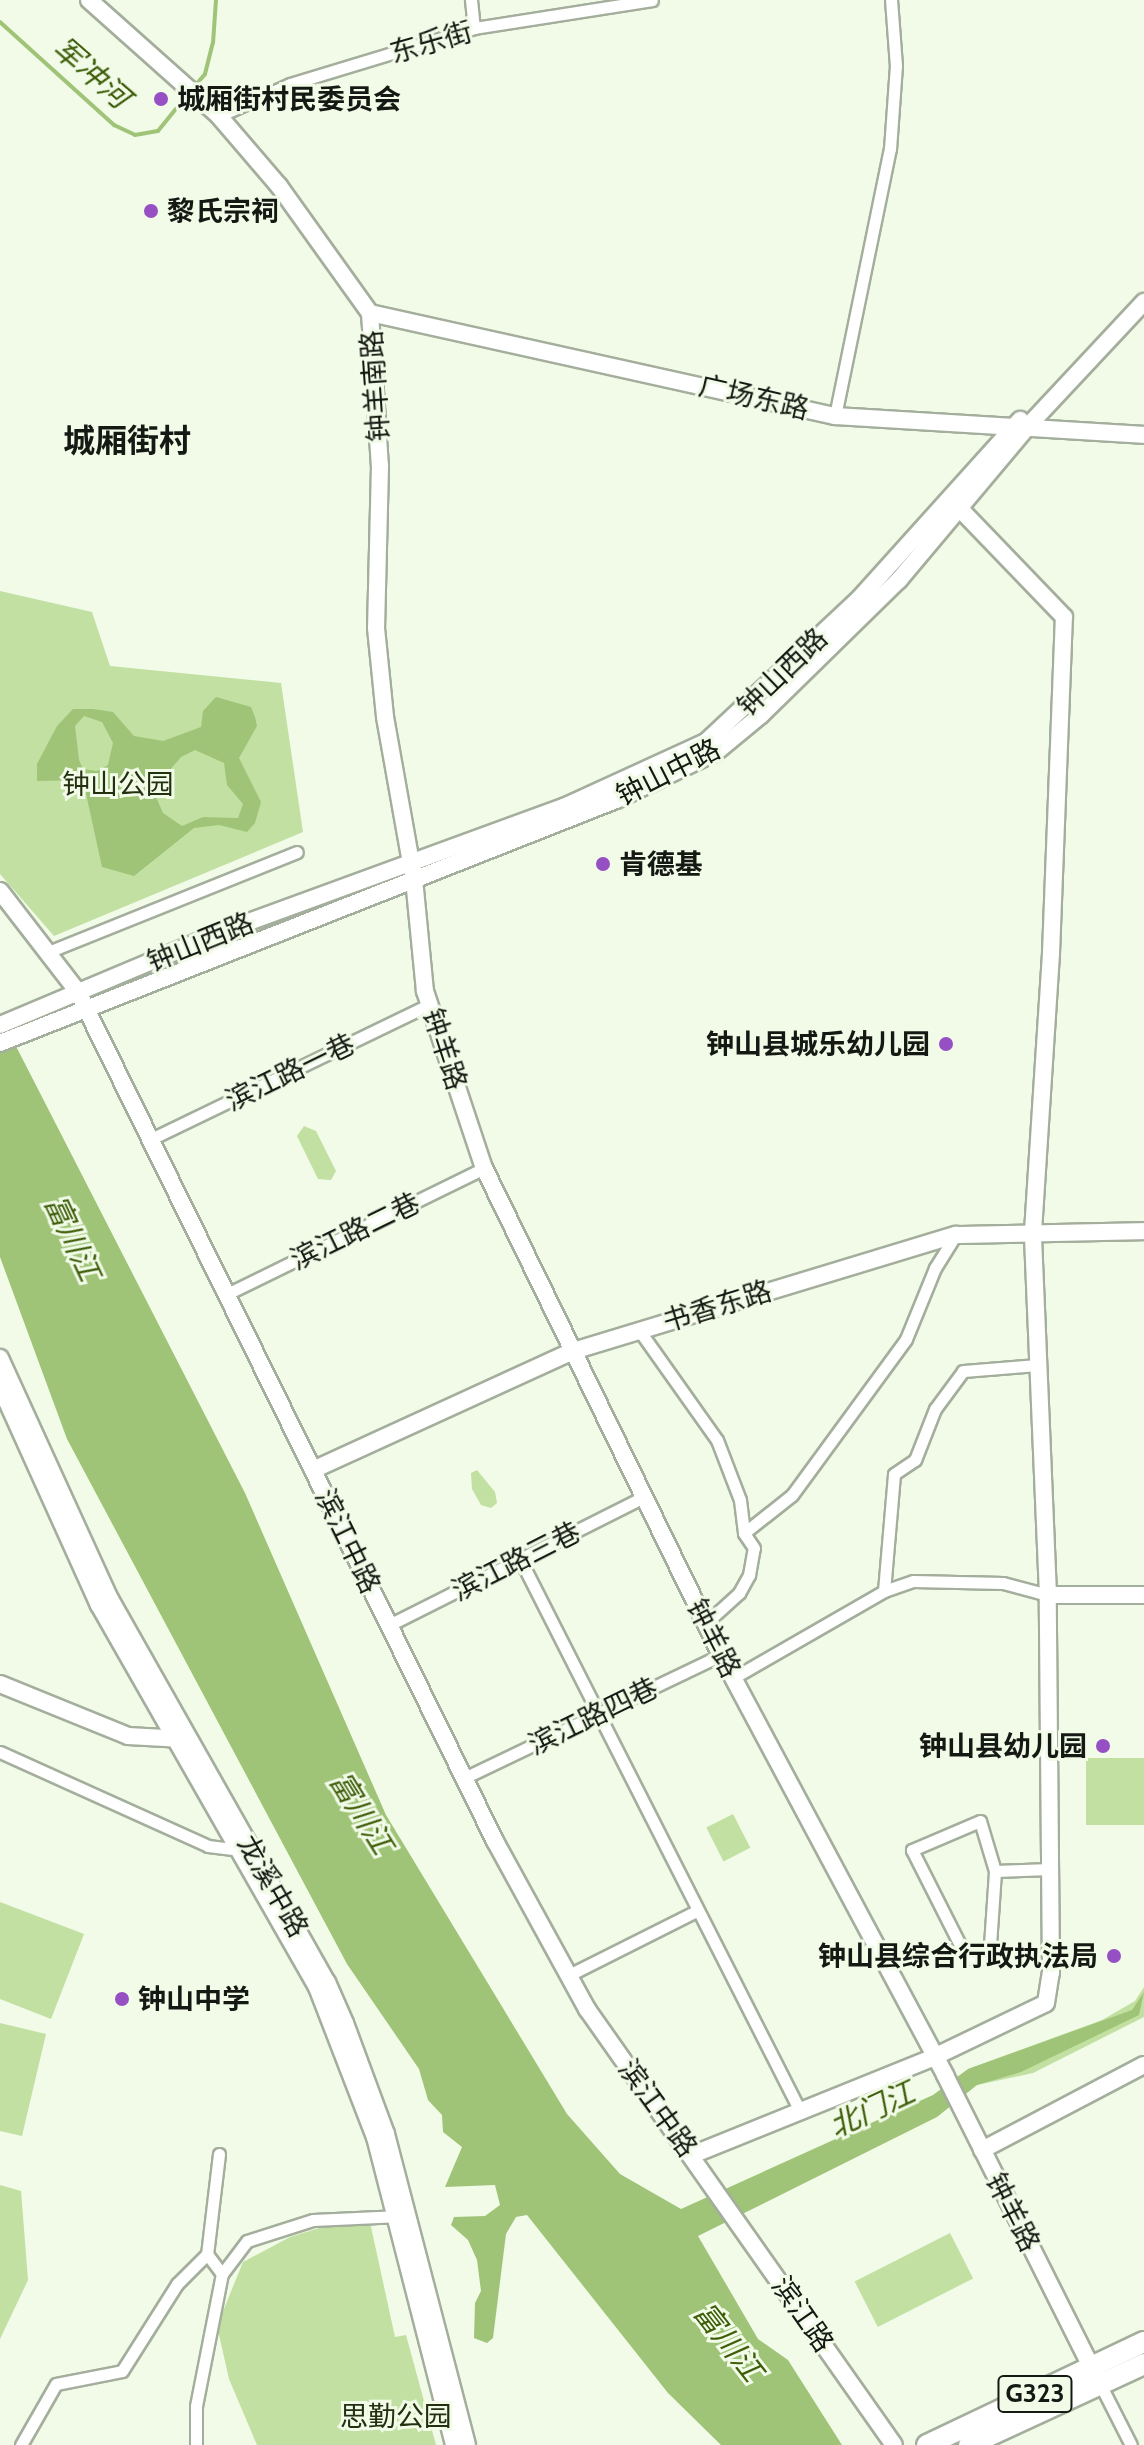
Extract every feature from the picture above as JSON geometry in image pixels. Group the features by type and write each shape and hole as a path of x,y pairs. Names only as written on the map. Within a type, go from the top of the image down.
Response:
{"highway":[{"name":"G323","path":"969,2445 1096,2375 1144,2342"},
{"name":"G323","path":"927,2445 1096,2375 1144,2364"}],"street":[{"name":"钟羊南路","path":"89,0 178,75 219,116 279,186 370,313 380,466 376,628 385,717 412,872"},
{"path":"471,0 474,28"},
{"name":"东乐街","path":"219,116 290,84 474,28 652,0"},
{"path":"835,416 890,149 896,66 891,0"},
{"name":"钟山西路","path":"0,1025 224,931 412,872 706,742 859,599 1022,425 1144,288"},
{"name":"钟山中路","path":"0,1043 88,1011 412,872 616,800 716,752 761,715 899,580 961,510 1022,425 1144,302"},
{"name":"广场东路","path":"370,313 835,416 1022,425 1144,435"},
{"path":"692,2155 934,2057 1046,2003 1051,1973 1048,1595 1033,1232 1051,953 1064,617 961,510"},
{"path":"48,952 297,852"},
{"name":"钟羊路","path":"412,872 430,1004 484,1168 721,1655 945,2075 959,2109 1096,2375"},
{"name":"滨江中路","path":"0,891 78,992 88,1011 464,1778 569,1975 711,2182"},
{"name":"滨江路一巷","path":"151,1139 430,1004"},
{"name":"滨江路二巷","path":"227,1294 484,1168"},
{"name":"书香东路","path":"313,1470 573,1351 956,1235 1144,1231"},
{"path":"744,1533 792,1495 906,1339 935,1268 956,1235"},
{"path":"639,1330 717,1440 740,1500 744,1533 754,1548 749,1575 739,1593 706,1623"},
{"name":"龙溪中路","path":"0,1358 110,1599 334,2027 401,2216 467,2445"},
{"path":"884,1591 894,1474 915,1460 935,1409 963,1371 1038,1365"},
{"name":"龙溪中路","path":"0,1386 99,1605 327,1982 386,2134 401,2216 454,2445"},
{"name":"滨江路三巷","path":"389,1625 644,1497"},
{"path":"520,1559 800,2111"},
{"path":"733,1678 884,1591 913,1581 1003,1583 1048,1595 1144,1595"},
{"name":"滨江路四巷","path":"464,1778 721,1655"},
{"path":"0,1684 128,1736 183,1740"},
{"path":"0,1752 208,1846 239,1850"},
{"path":"980,1821 995,1871 990,1945 981,1958 972,1958 962,1949 912,1850 980,1821"},
{"path":"995,1871 1050,1869"},
{"path":"569,1975 698,1910"},
{"path":"982,2150 1144,2065"},
{"path":"21,2445 56,2384 122,2371 177,2284 207,2254 219,2154"},
{"name":"滨江路","path":"711,2182 894,2445"},
{"path":"196,2445 196,2406 222,2274 247,2241 313,2220 401,2216"},
{"path":"207,2254 222,2274"},
{"path":"1096,2375 1131,2445"}],"green space":[{"name":"钟山公园","path":"0,591 92,612 110,666 281,683 303,832 54,936 0,874"},
{"path":"304,1126 316,1131 336,1171 331,1180 318,1179 297,1136"},
{"path":"477,1470 495,1492 497,1503 491,1508 481,1505 472,1489 471,1473"},
{"path":"1086,1758 1144,1758 1144,1825 1086,1825"},
{"path":"733,1814 750,1848 724,1861 706,1828"},
{"path":"0,1902 84,1934 51,2019 0,1999"},
{"path":"1144,1987 1144,2017 1033,2073 977,2085 968,2069 1102,2020 1135,2001"},
{"path":"0,2023 46,2034 22,2136 0,2131"},
{"path":"0,2185 21,2191 28,2280 0,2339"},
{"name":"思勤公园","path":"368,2213 395,2337 406,2335 436,2445 257,2445 229,2379 217,2326 243,2262 290,2237"},
{"path":"950,2233 973,2278 878,2327 855,2282"}],"water":[{"path":"216,697 251,707 257,726 239,758 261,802 255,823 247,832 219,825 194,828 134,876 102,867 83,780 37,781 37,764 57,726 73,709 93,709 113,712 134,736 163,741 201,727 203,711","holes":["84,716 102,722 113,743 108,765 97,771 83,769 79,760 75,726","195,750 224,763 227,785 243,804 238,818 203,817 182,826 163,813 153,790 181,757"]},
{"name":"富川江","path":"0,1015 245,1493 386,1815 567,2114 620,2174 681,2209 933,2095 968,2069 1132,2010 1144,1992 1139,2015 1021,2072 977,2085 937,2117 698,2236 758,2339 788,2360 842,2445 721,2445 668,2393 527,2215 516,2217 506,2234 493,2338 487,2343 474,2338 475,2303 481,2291 477,2260 468,2240 451,2225 454,2217 485,2216 500,2205 495,2185 445,2187 462,2147 443,2132 442,2115 428,2100 419,2069 347,1964 67,1439 0,1257"}],"waterway":[{"name":"军冲河","path":"193,88 205,74 213,43 216,0"},
{"name":"军冲河","path":"0,22 114,125 135,135 158,131 187,95"}],"place":[{"name":"城厢街村民委员会","path":"161,99"},
{"name":"黎氏宗祠","path":"151,211"},
{"name":"肯德基","path":"603,864"},
{"name":"钟山县城乐幼儿园","path":"946,1044"},
{"name":"钟山县幼儿园","path":"1103,1746"},
{"name":"钟山县综合行政执法局","path":"1114,1956"},
{"name":"钟山中学","path":"122,1999"}],"district":[{"name":"城厢街村","path":"127,441"}],"water label":[{"name":"北门江","path":"872,2110"}]}
